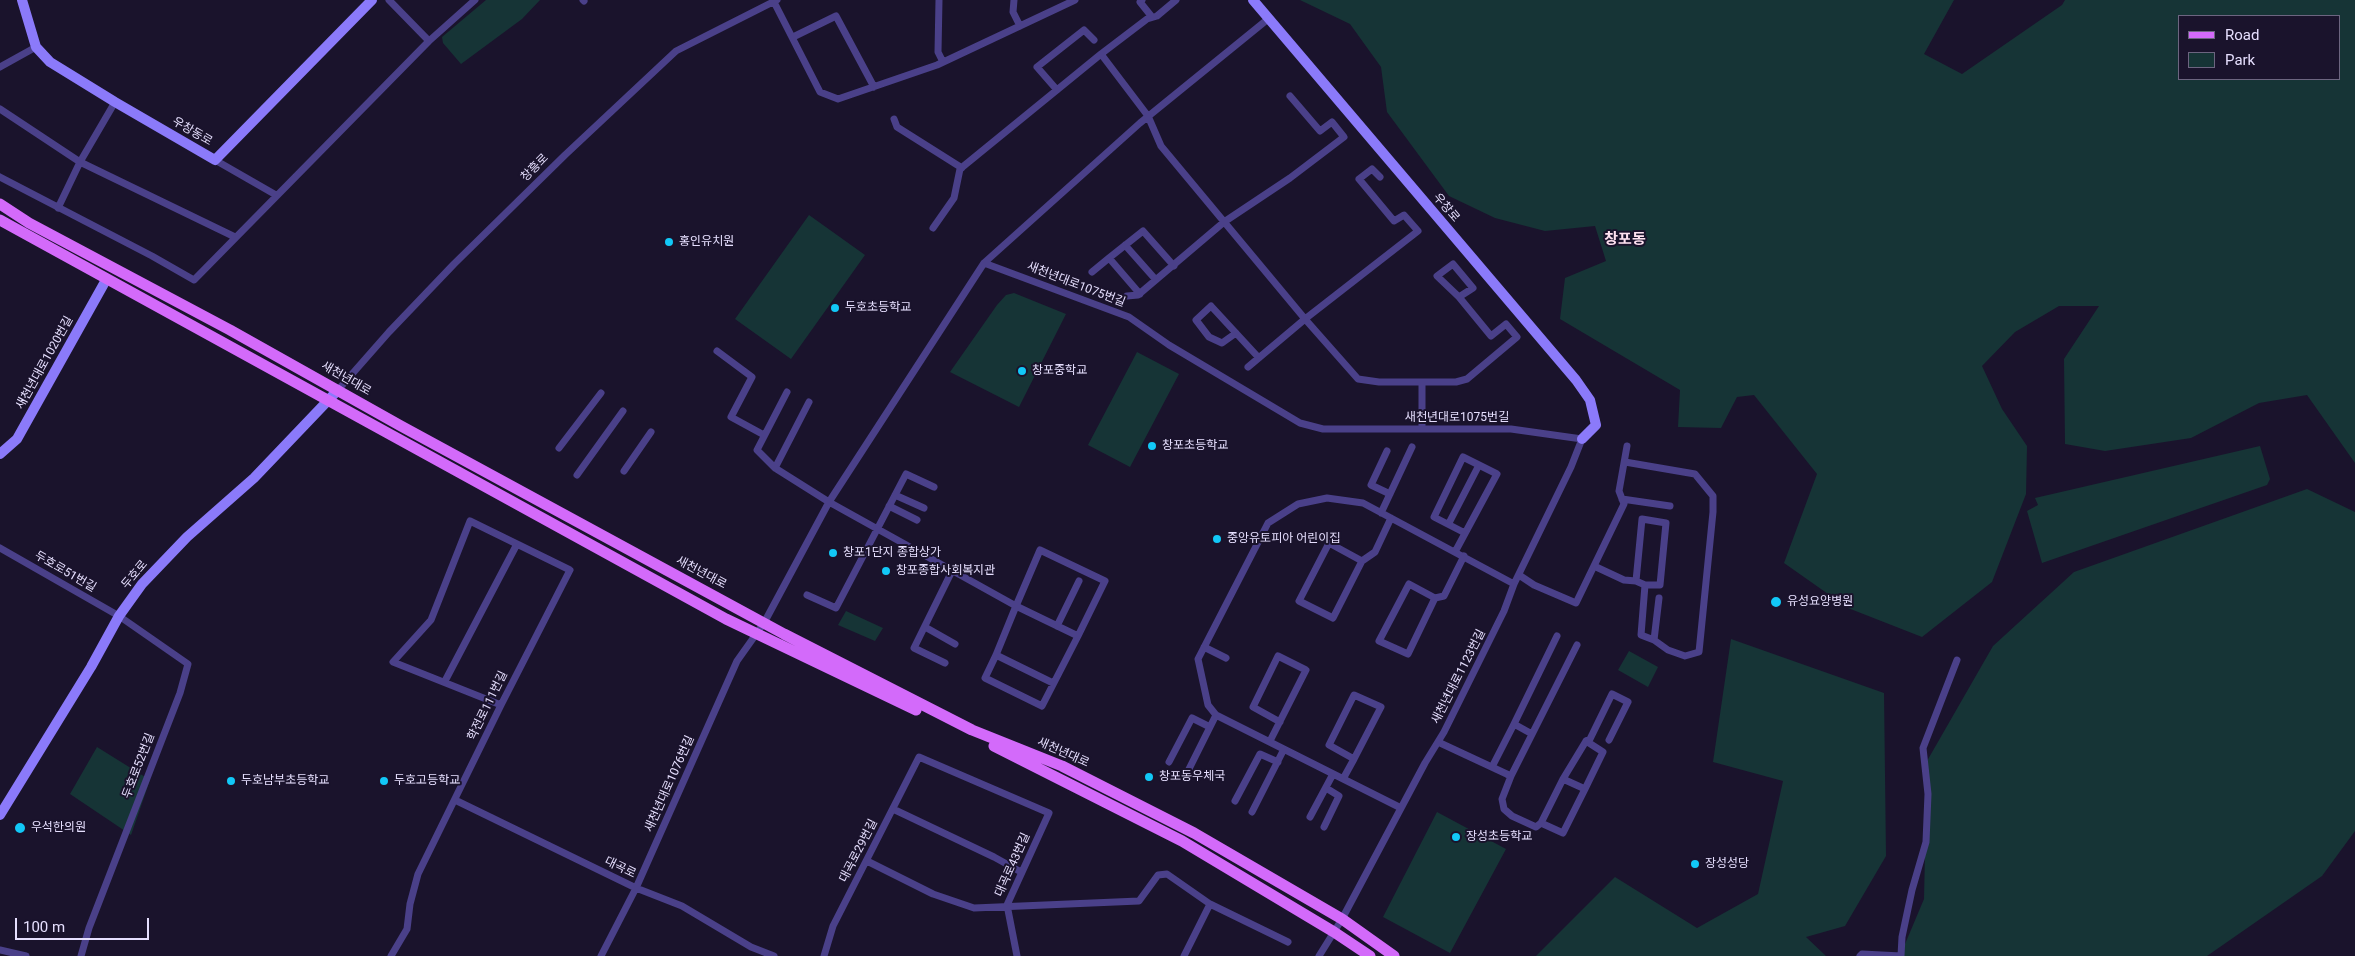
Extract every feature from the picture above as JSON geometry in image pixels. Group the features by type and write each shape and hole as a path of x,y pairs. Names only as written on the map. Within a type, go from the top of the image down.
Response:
{"main road":[{"name":"우창동로","path":"22,0 36,47 50,62 215,160 372,0"},
{"name":"우창로","path":"1253,0 1576,380 1590,400 1596,425 1582,439"},
{"name":"새천년대로","path":"0,204 29,223 230,330 401,426 764,623 972,730 1062,766 1194,833 1342,919 1394,956"},
{"name":"새천년대로","path":"0,220 106,280 193,325 756,635 1135,815 1334,932 1370,956"},
{"name":"새천년대로1020번길","path":"0,454 17,439 106,280"},
{"name":"두호로","path":"0,815 91,667 119,616 142,584 187,537 254,478 338,390"},
{"path":"374,426 374,422 377,420 391,426 401,426"}],"street":[{"path":"389,0 429,41"},
{"path":"0,177 152,256 194,280 429,41 475,0"},
{"path":"939,0 938,52 943,62"},
{"path":"1014,0 1014,12 1020,26"},
{"path":"776,1 820,92 838,99 943,62 1075,0"},
{"path":"1142,0 1140,2 1152,17"},
{"path":"933,228 954,198 962,168 1101,54 1147,19 1157,16 1176,0"},
{"name":"창흥로","path":"338,390 454,264 565,155 676,51 776,1"},
{"path":"793,37 836,16 874,87"},
{"path":"764,623 829,502 984,263 1148,116 1268,19"},
{"path":"1057,90 1037,67 1084,30 1094,40"},
{"path":"0,67 36,47"},
{"path":"1101,54 1148,116 1162,146 1305,319 1358,379 1379,382 1456,382 1467,380 1517,337 1506,324 1491,336 1459,298 1437,276 1453,264 1473,288 1459,298"},
{"path":"1127,296 1140,294 1224,222 1290,178 1344,137 1332,122 1320,131 1290,96"},
{"path":"58,208 80,162 115,102"},
{"path":"0,109 80,162 235,237"},
{"path":"894,118 897,127 962,168"},
{"path":"215,160 276,195"},
{"path":"1248,367 1305,319 1418,231 1404,215 1394,221 1359,179 1372,170 1380,177"},
{"path":"1092,272 1143,231 1174,266"},
{"path":"1125,245 1156,280"},
{"path":"1109,258 1140,294"},
{"name":"새천년대로1075번길","path":"984,263 1129,317 1169,346 1300,422 1323,429 1511,429 1582,439"},
{"path":"1236,333 1222,343 1209,337 1196,320 1211,306 1236,333 1259,358"},
{"path":"717,351 752,377 731,418 764,435"},
{"path":"1422,382 1422,428"},
{"path":"787,392 757,450 775,468 829,502 952,571 1016,606 1078,636"},
{"path":"559,448 601,393"},
{"path":"775,468 809,402"},
{"path":"577,475 623,410"},
{"path":"624,470 651,432"},
{"name":"새천년대로1123번길","path":"1342,919 1438,742 1504,611 1514,584 1571,467 1582,439"},
{"path":"1519,575 1534,585 1576,603 1624,504 1619,491 1627,446"},
{"path":"1381,513 1412,447"},
{"path":"1386,451 1371,485 1390,494"},
{"path":"1455,552 1497,474 1463,457 1434,517 1465,533"},
{"path":"1624,462 1695,474 1713,496 1699,652 1685,656 1668,650 1654,640 1641,635 1644,585"},
{"path":"1449,524 1479,465"},
{"path":"806,595 836,608 906,474 934,487"},
{"path":"895,495 924,508"},
{"path":"1401,808 1270,741 1216,716 1208,705 1198,659 1204,647 1268,523 1298,504 1327,498 1363,503 1514,584"},
{"path":"1622,499 1670,506"},
{"path":"889,506 917,520"},
{"path":"1362,561 1329,543 1299,601 1333,618 1362,561 1375,552 1391,518"},
{"path":"1594,566 1624,580 1644,585 1660,585 1666,523 1642,520 1636,582"},
{"name":"학전로111번길","path":"391,956 407,930 410,904 418,874 570,570 470,521 431,620 393,662 445,681"},
{"path":"501,705 445,681 517,544"},
{"name":"두호로51번길","path":"0,548 119,616"},
{"path":"1040,550 1104,581 1078,636 1042,706 985,678 1040,550"},
{"path":"1435,598 1408,654 1379,641 1409,584 1435,598 1444,596 1464,556"},
{"path":"945,663 914,648 952,571"},
{"path":"1057,626 1079,581"},
{"path":"1654,640 1659,598"},
{"name":"두호로52번길","path":"81,956 89,928 180,692 188,664 119,616"},
{"name":"새천년대로1076번길","path":"601,956 636,888 737,661 764,623"},
{"path":"925,627 955,644"},
{"path":"1492,767 1557,636"},
{"path":"1577,644 1511,776 1502,799 1504,809 1512,816 1536,827 1541,823 1563,779 1586,741 1590,739 1612,694 1628,702 1610,740"},
{"path":"1204,647 1226,658"},
{"path":"996,655 1054,683"},
{"path":"1270,741 1280,722 1306,670 1278,656 1254,708 1280,722"},
{"path":"1860,956 1862,954 1901,956 1902,937 1912,890 1926,842 1928,794 1923,748 1958,660"},
{"path":"1343,779 1354,759 1381,707 1354,695 1329,745 1354,759"},
{"path":"1188,771 1216,716"},
{"path":"1168,762 1192,718 1210,727"},
{"path":"1514,724 1532,734"},
{"path":"1541,823 1563,833 1604,752 1586,741"},
{"path":"1438,742 1511,776"},
{"path":"1252,812 1284,748"},
{"path":"1235,801 1260,754 1278,762"},
{"name":"대곡로29번길","path":"824,956 833,926 920,757 1048,813"},
{"path":"1310,817 1333,774"},
{"path":"1563,779 1585,789"},
{"path":"1324,827 1339,796 1326,788"},
{"name":"대곡로","path":"455,800 636,888 682,906 751,947 774,956"},
{"path":"893,809 994,857 1021,872"},
{"name":"대곡로43번길","path":"1017,956 1007,905 1048,813"},
{"path":"867,861 952,902 974,908 1007,905 1139,901 1158,875 1166,874 1210,904 1288,942"},
{"path":"1184,956 1210,904"},
{"path":"1319,956 1342,919"},
{"path":"0,950 26,956"}],"green space":[{"path":"486,0 540,0 522,19 461,64 443,43 442,37"},
{"path":"1300,0 1954,0 1924,54 1962,74 2062,5 2065,0 2355,0 2355,463 2307,395 2259,403 2191,438 2105,451 2065,444 2064,359 2099,306 2059,306 2015,332 1982,366 2002,409 2027,446 2026,494 1992,582 1922,637 1848,608 1784,563 1817,474 1754,395 1737,397 1721,428 1678,427 1680,390 1560,319 1565,278 1606,261 1595,226 1545,231 1495,218 1449,196 1387,112 1381,67 1350,24"},
{"path":"809,215 865,255 791,359 735,319"},
{"path":"1014,293 1066,314 1019,407 950,372 997,305 1006,295"},
{"path":"1137,352 1179,374 1130,467 1088,445"},
{"path":"2260,446 2270,479 2267,485 2042,563 2027,511 2038,505 2035,498"},
{"path":"2307,489 2355,512 2355,831 2322,876 2207,956 1900,956 1924,899 1927,761 1993,646 2074,572"},
{"path":"846,611 883,628 875,641 838,625"},
{"path":"1731,639 1884,693 1886,856 1845,926 1806,937 1826,956 1536,956 1615,877 1697,928 1758,894 1783,781 1713,762"},
{"path":"1629,651 1658,667 1648,687 1618,670"},
{"path":"97,747 150,780 131,835 70,794"},
{"path":"1437,812 1506,849 1450,953 1383,917"}],"place":[{"name":"홍인유치원","path":"669,242"},
{"name":"두호초등학교","path":"835,308"},
{"name":"창포중학교","path":"1022,371"},
{"name":"창포초등학교","path":"1152,446"},
{"name":"중앙유토피아 어린이집","path":"1217,539"},
{"name":"창포1단지 종합상가","path":"833,553"},
{"name":"창포종합사회복지관","path":"886,571"},
{"name":"유성요양병원","path":"1776,602"},
{"name":"창포동우체국","path":"1149,777"},
{"name":"두호남부초등학교","path":"231,781"},
{"name":"두호고등학교","path":"384,781"},
{"name":"우석한의원","path":"20,828"},
{"name":"장성초등학교","path":"1456,837"},
{"name":"장성성당","path":"1695,864"}],"district":[{"name":"창포동","path":"1625,240"}]}
